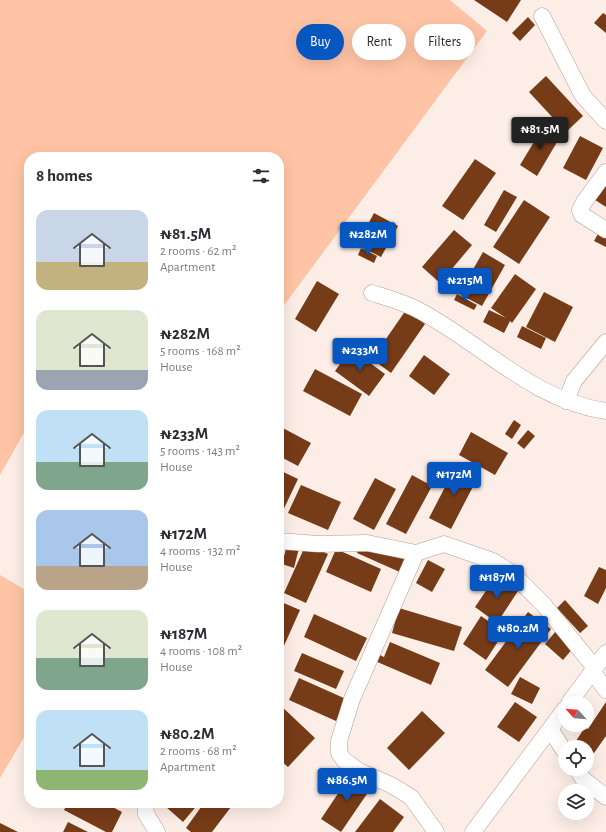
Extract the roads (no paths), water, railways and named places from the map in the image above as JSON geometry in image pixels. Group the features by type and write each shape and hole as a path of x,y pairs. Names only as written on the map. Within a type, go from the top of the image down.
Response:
{"street":[{"path":"542,16 583,96 606,121"},
{"path":"606,172 584,202 580,210 582,215 606,230"},
{"path":"372,293 420,311 537,388 566,401 606,411"},
{"path":"566,401 574,381 606,342"},
{"path":"284,541 318,544 367,543 416,553 444,544 493,561 512,573 544,605 594,669 606,690"},
{"path":"416,553 352,699 338,741 339,754 344,760 359,771 392,784 411,798 436,832"},
{"path":"574,696 606,653"},
{"path":"473,832 558,718"},
{"path":"550,729 558,741"},
{"path":"581,776 606,797"},
{"path":"145,808 146,814 157,832"}]}
